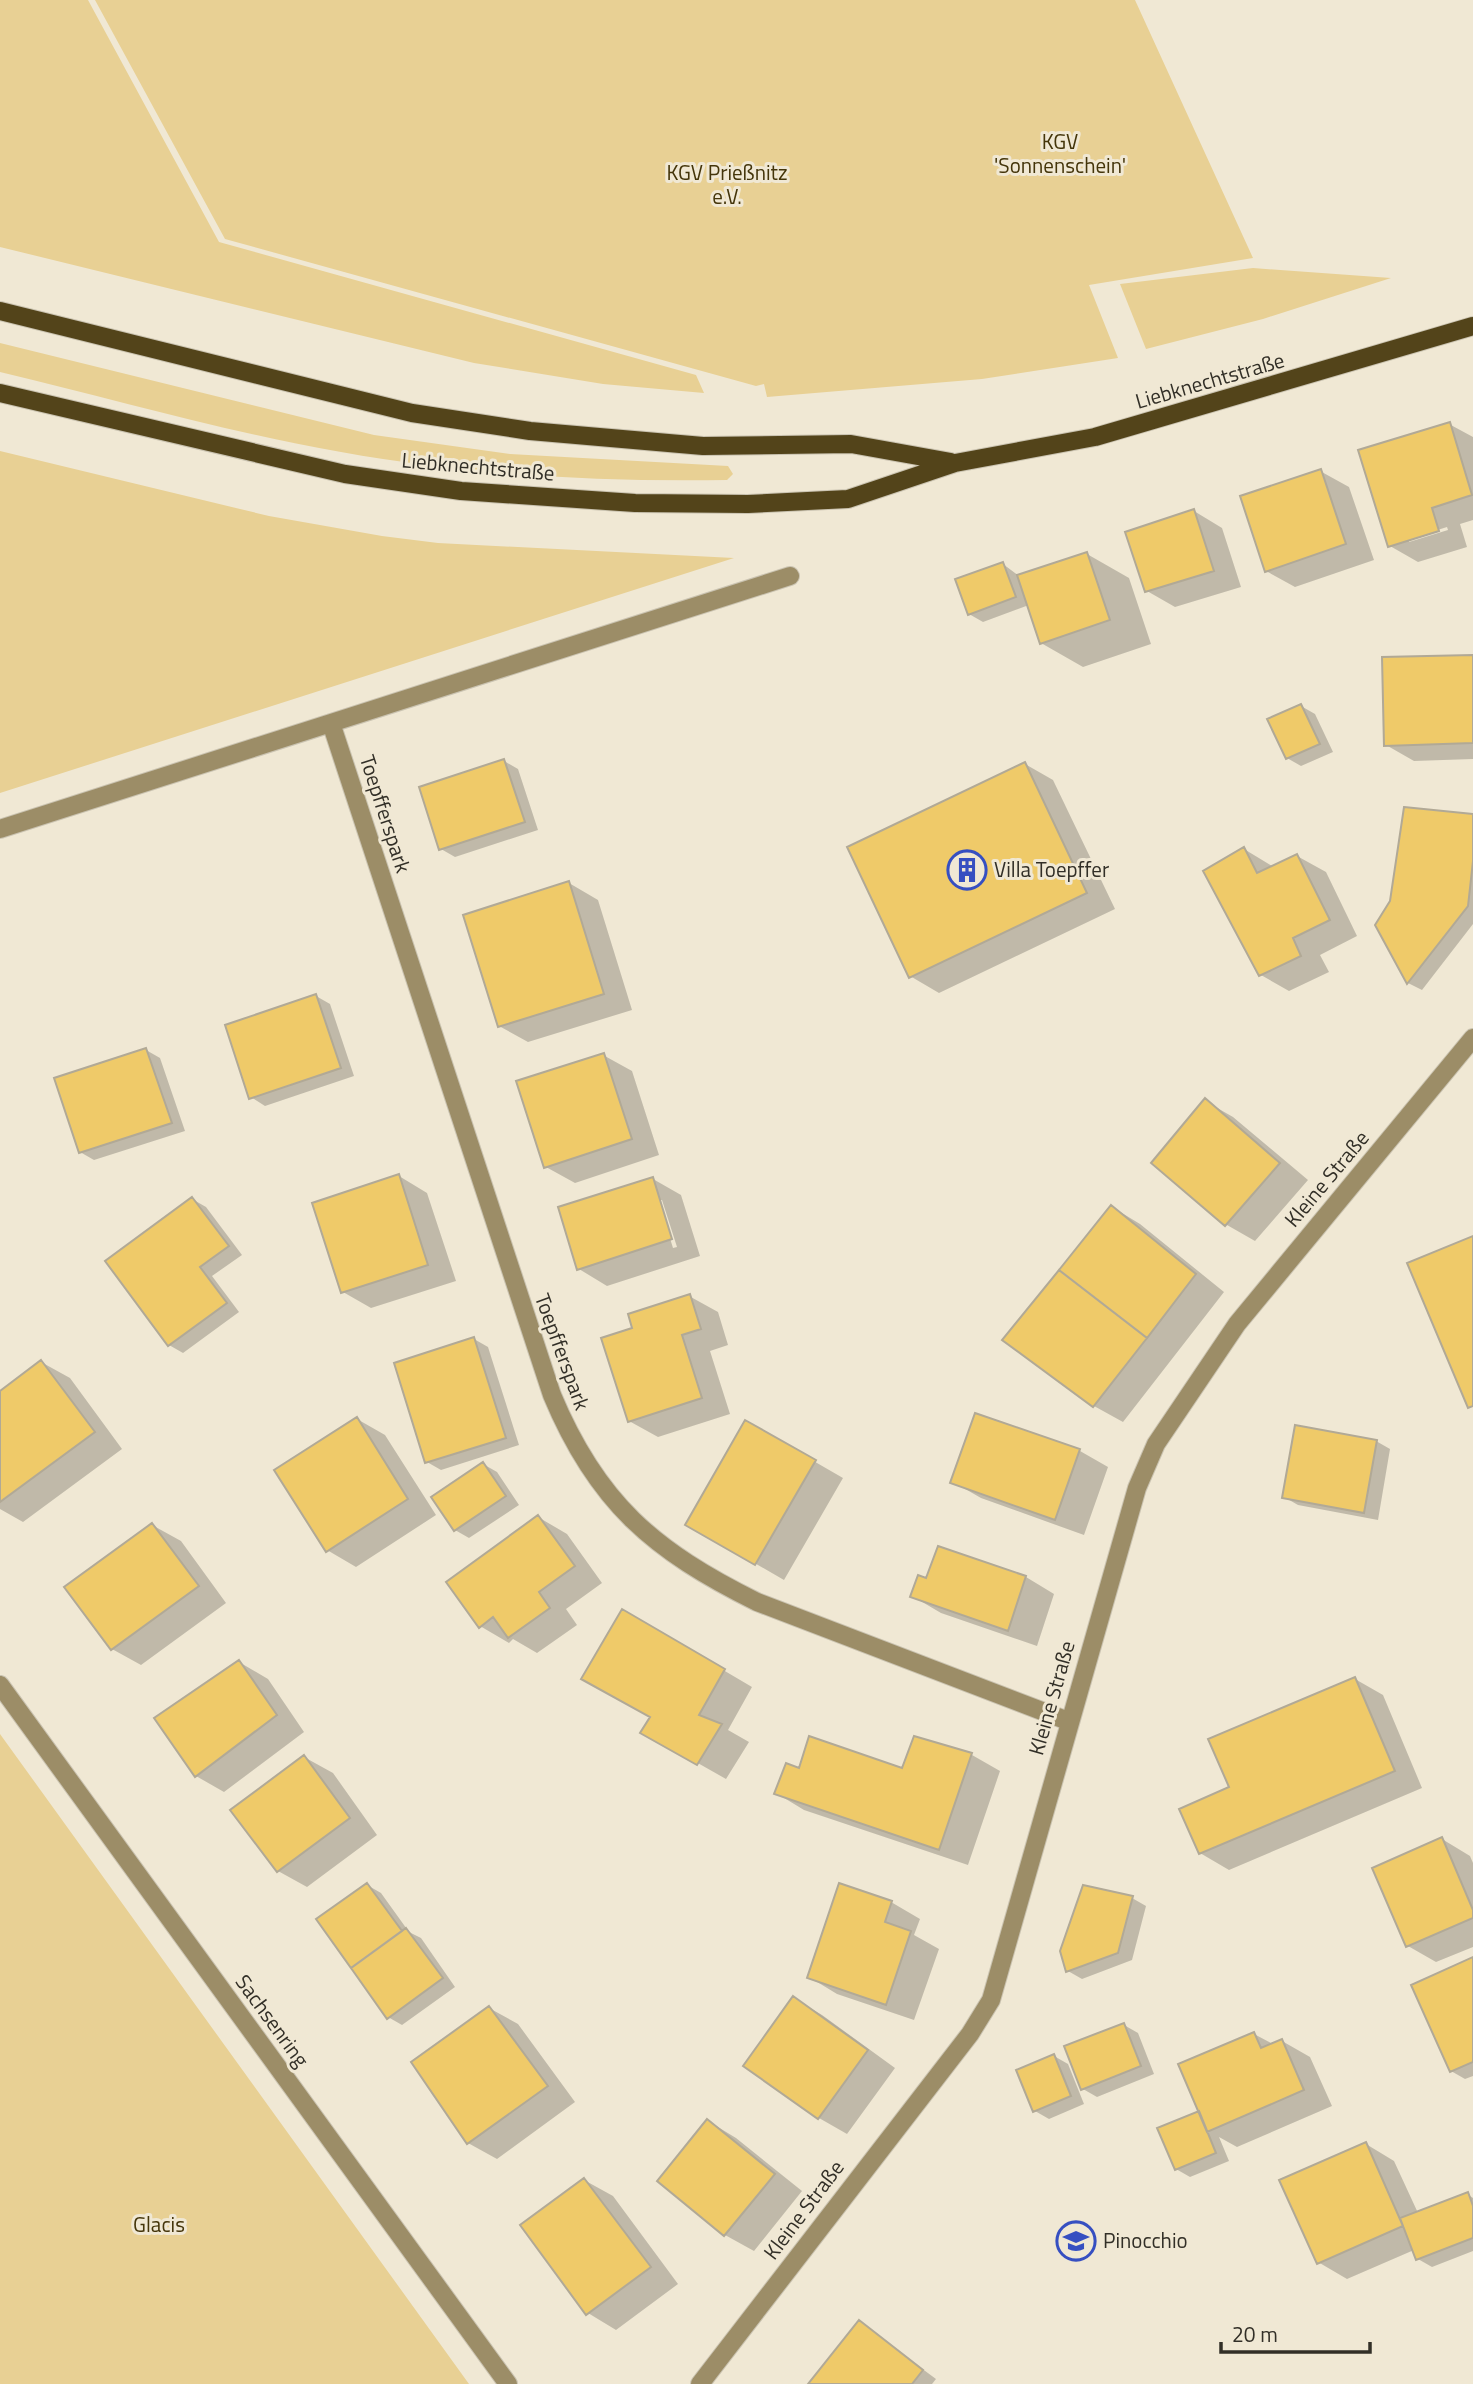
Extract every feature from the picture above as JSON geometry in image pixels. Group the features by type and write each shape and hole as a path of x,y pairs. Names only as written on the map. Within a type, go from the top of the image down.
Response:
{"main road":[{"name":"Liebknechtstraße","path":"0,311 412,412 530,431 691,445 851,444 955,463"},
{"name":"Liebknechtstraße","path":"0,393 345,474 400,484 517,495 685,504 848,499 955,463 1095,437 1473,326"}],"street":[{"path":"0,829 790,576"},
{"name":"Toepfferspark","path":"331,723 552,1395 581,1457 612,1502 654,1540 730,1589 757,1602 1068,1721"},
{"name":"Kleine Straße","path":"700,2384 988,2007 996,1990 1068,1721 1137,1488 1156,1444 1237,1324 1473,1038"},
{"name":"Sachsenring","path":"0,1685 508,2384"}],"green space":[{"path":"0,0 88,0 219,242 696,375 704,393 603,384 474,363 0,247"},
{"name":"KGV Prießnitz e.V.","path":"95,0 1135,0 1253,258 1089,285 1118,358 982,379 767,397 764,384 756,386 225,239"},
{"path":"1253,268 1391,278 1263,319 1146,349 1120,284"},
{"path":"0,343 374,435 510,454 728,466 733,474 727,480 582,478 437,466 341,452 212,425 0,372"},
{"path":"0,451 269,516 382,536 438,543 734,558 0,793"},
{"name":"Glacis","path":"0,1734 469,2384 0,2384"}],"building":[{"path":"1450,422 1472,495 1432,508 1439,531 1388,547 1358,450"},
{"path":"1321,469 1346,544 1265,572 1240,496"},
{"path":"1194,509 1214,571 1145,592 1125,532"},
{"path":"1087,552 1110,620 1040,644 1017,575"},
{"path":"1003,562 1016,597 968,615 955,579"},
{"path":"1473,655 1473,743 1384,746 1382,657"},
{"path":"1301,704 1320,744 1286,759 1267,719"},
{"path":"504,759 525,822 439,850 419,787"},
{"name":"Villa Toepffer","path":"1025,762 1087,893 909,978 847,847"},
{"path":"1404,807 1473,814 1473,861 1468,906 1407,984 1375,925 1390,901"},
{"path":"1244,847 1257,873 1297,854 1330,920 1293,938 1301,956 1259,976 1203,871"},
{"path":"569,881 604,994 498,1027 463,915"},
{"path":"316,994 341,1068 249,1099 225,1025"},
{"path":"146,1048 172,1123 79,1153 54,1078"},
{"path":"604,1053 632,1139 544,1168 516,1081"},
{"path":"1205,1098 1280,1163 1225,1226 1151,1163"},
{"path":"399,1174 428,1265 341,1293 312,1203"},
{"path":"653,1177 672,1239 577,1270 558,1207"},
{"path":"192,1197 229,1246 200,1267 227,1303 168,1346 105,1261"},
{"path":"1111,1205 1196,1274 1147,1338 1059,1270"},
{"path":"1473,1236 1473,1406 1468,1408 1407,1263"},
{"path":"1059,1270 1147,1338 1093,1407 1002,1340"},
{"path":"690,1294 701,1329 682,1335 702,1398 628,1422 601,1338 632,1328 628,1314"},
{"path":"474,1337 506,1438 425,1463 394,1363"},
{"path":"41,1360 95,1432 0,1502 0,1391"},
{"path":"975,1413 1080,1449 1055,1520 950,1483"},
{"path":"357,1417 408,1499 326,1552 274,1470"},
{"path":"745,1420 816,1460 755,1565 685,1525"},
{"path":"1295,1425 1377,1440 1364,1513 1282,1498"},
{"path":"483,1462 506,1496 454,1531 431,1497"},
{"path":"538,1515 575,1566 539,1592 550,1608 508,1638 493,1617 479,1628 446,1582"},
{"path":"152,1523 199,1586 111,1650 64,1587"},
{"path":"938,1546 1026,1576 1008,1631 910,1597 918,1575 926,1578"},
{"path":"622,1609 725,1669 699,1715 722,1724 697,1765 640,1733 650,1717 581,1679"},
{"path":"239,1660 277,1715 195,1777 154,1718"},
{"path":"1355,1677 1395,1771 1199,1854 1179,1809 1229,1787 1208,1739"},
{"path":"809,1736 902,1768 914,1736 972,1753 939,1850 774,1794 786,1763 799,1768"},
{"path":"304,1755 350,1818 277,1872 230,1810"},
{"path":"1442,1837 1473,1910 1473,1918 1406,1947 1372,1868"},
{"path":"367,1883 402,1931 351,1968 316,1919"},
{"path":"839,1883 892,1901 885,1922 911,1931 886,2005 807,1978"},
{"path":"1083,1885 1133,1896 1118,1953 1066,1972 1060,1951"},
{"path":"406,1928 443,1978 387,2019 351,1968"},
{"path":"1473,1957 1473,2062 1450,2072 1411,1985"},
{"path":"793,1996 868,2050 818,2119 743,2066"},
{"path":"489,2006 548,2086 467,2144 411,2062"},
{"path":"1124,2023 1141,2066 1081,2090 1064,2046"},
{"path":"1254,2032 1261,2048 1282,2039 1304,2090 1207,2132 1178,2064"},
{"path":"1054,2054 1071,2096 1033,2112 1016,2070"},
{"path":"1199,2111 1216,2153 1175,2170 1157,2128"},
{"path":"707,2119 775,2174 724,2236 657,2181"},
{"path":"1366,2142 1403,2226 1317,2264 1279,2180"},
{"path":"584,2178 651,2267 586,2315 520,2225"},
{"path":"1468,2192 1473,2206 1473,2238 1416,2260 1400,2218"},
{"path":"859,2320 923,2370 912,2384 808,2384"}],"place":[{"name":"Villa Toepffer","path":"967,870"},
{"name":"Pinocchio","path":"1076,2241"}],"park label":[{"name":"KGV 'Sonnenschein'","path":"1060,154"}]}
